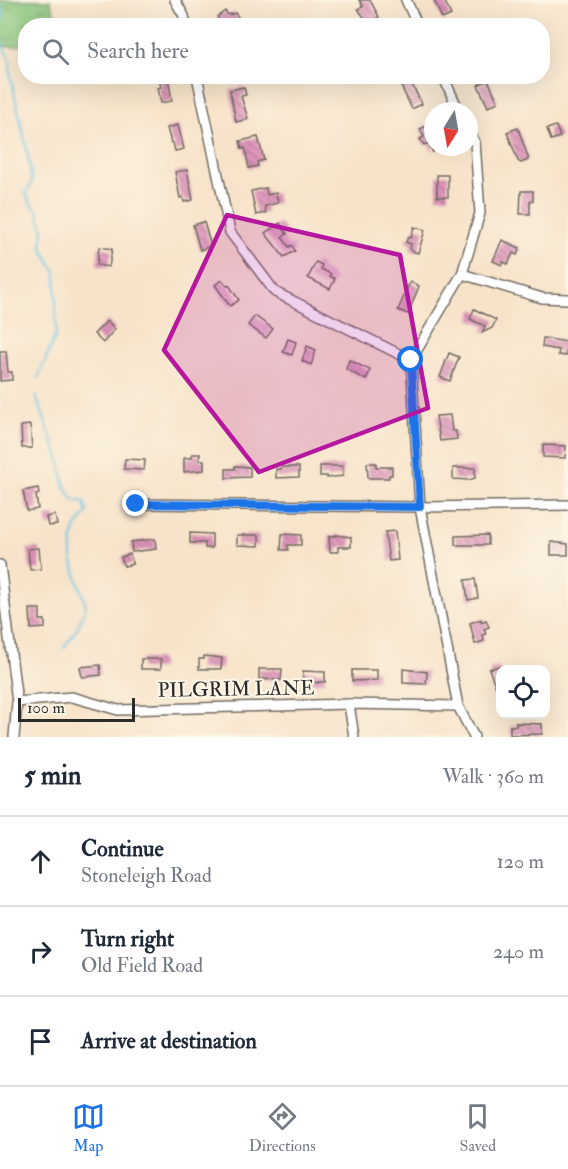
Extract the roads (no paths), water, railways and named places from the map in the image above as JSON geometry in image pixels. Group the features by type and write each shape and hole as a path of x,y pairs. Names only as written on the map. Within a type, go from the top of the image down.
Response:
{"street":[{"path":"175,0 184,18"},
{"path":"406,0 414,18"},
{"path":"199,84 230,232 268,284 275,292 411,360"},
{"path":"447,84 455,102"},
{"path":"474,737 458,706 420,507 411,360 462,274 480,213 476,156"},
{"path":"462,274 542,298 568,299"},
{"path":"136,504 420,507 568,505"},
{"path":"0,566 17,702 14,737"},
{"name":"PILGRIM LANE","path":"17,702 72,697 118,710 349,704 458,706"},
{"path":"349,704 354,737"}],"waterway":[{"path":"0,5 4,14 0,27"},
{"path":"0,39 10,61 11,78 29,160 32,182 26,194 31,205 37,209 43,228 42,248 56,273 56,334 38,378"},
{"path":"36,396 60,461 64,484 73,500 84,502 87,512 76,527 72,546 76,576 86,605 78,627 64,648"}]}
